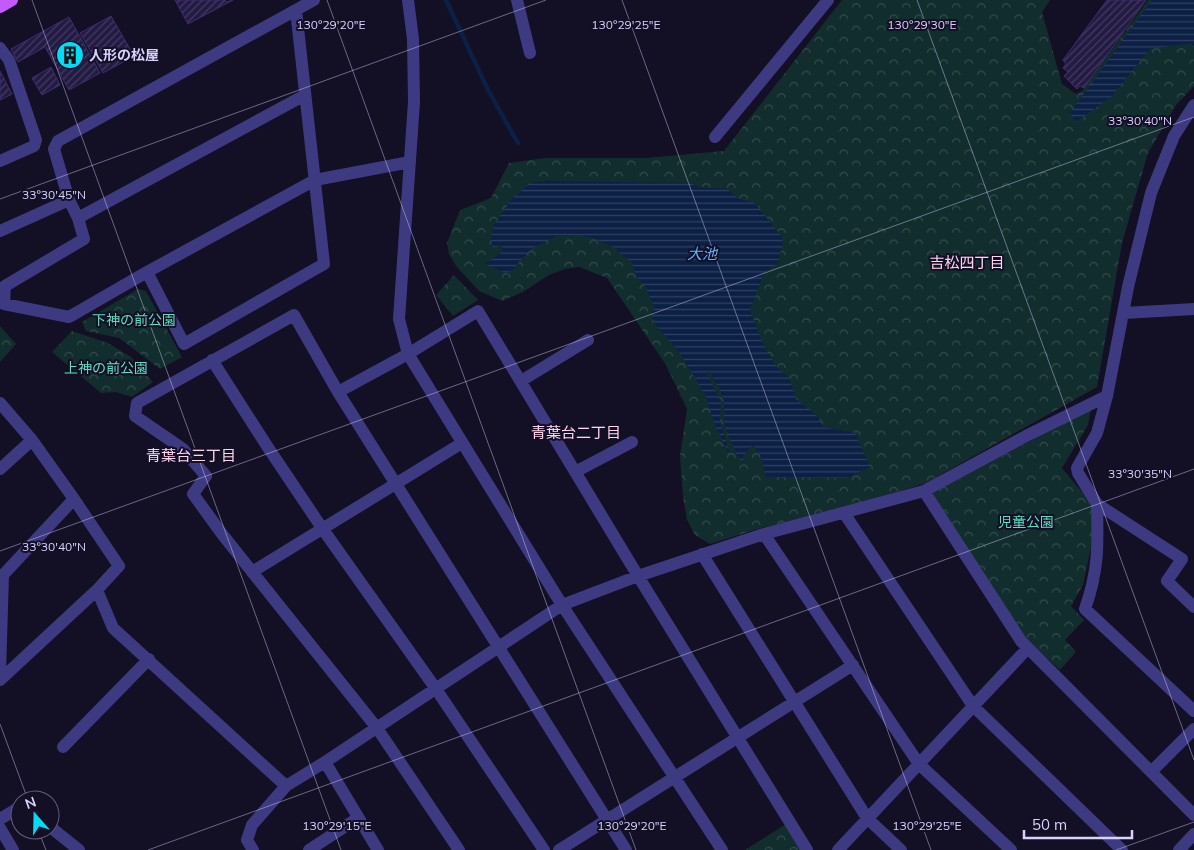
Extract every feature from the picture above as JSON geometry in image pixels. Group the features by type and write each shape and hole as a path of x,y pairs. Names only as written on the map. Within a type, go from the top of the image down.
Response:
{"main road":[{"path":"0,7 12,0"}],"street":[{"path":"314,0 58,141 54,149 69,200 78,218 84,239 5,286 4,304 69,318 147,272 315,180 410,162"},
{"path":"408,0 413,39 414,102 399,319 408,354 562,605 722,850"},
{"path":"517,0 530,53"},
{"path":"715,137 828,0"},
{"path":"147,272 184,344 324,264 296,10"},
{"path":"0,48 9,60 36,140 34,146 0,162"},
{"path":"78,218 305,95"},
{"path":"1193,111 1174,136 1151,193 1138,242 1107,396 1097,432 1077,468 1078,473 1097,504 1182,559 1167,581 1194,607"},
{"path":"0,231 69,200"},
{"path":"1124,313 1194,310"},
{"path":"338,392 408,354 478,311 807,850"},
{"path":"459,850 377,728 222,534 193,494 206,476 183,449 135,416 136,403 294,315 338,392 626,850"},
{"path":"520,381 588,340"},
{"path":"212,360 322,528 436,689 544,850"},
{"path":"253,850 247,840 252,825 286,786 562,605 638,576 764,534 924,491 1026,436 1107,396"},
{"path":"0,403 32,440 119,566 97,590 0,680"},
{"path":"0,469 32,440"},
{"path":"575,472 632,442"},
{"path":"252,572 462,443"},
{"path":"924,491 1012,627 1028,648 1194,815"},
{"path":"0,673 3,575 74,499"},
{"path":"1097,504 1097,566 1093,587 1084,609 1194,711"},
{"path":"844,513 973,706 1122,850"},
{"path":"764,534 919,764 1011,850"},
{"path":"702,554 867,818 901,850"},
{"path":"97,590 113,628 286,786"},
{"path":"838,850 1028,648"},
{"path":"63,747 148,659"},
{"path":"559,850 853,665"},
{"path":"1151,772 1194,729"},
{"path":"325,762 378,850"},
{"path":"309,850 358,818"},
{"path":"0,828 13,850"},
{"path":"1179,850 1194,834"},
{"path":"60,835 79,850"}],"green space":[{"path":"842,0 1050,0 1042,12 1062,84 1076,94 1082,91 1148,0 1194,0 1194,86 1176,105 1148,153 1122,243 1097,387 926,483 842,510 761,528 710,544 695,535 687,520 683,497 680,456 687,409 666,365 607,278 579,267 565,269 549,275 523,292 502,301 479,291 456,266 449,254 447,243 460,210 491,198 509,163 545,158 646,158 724,151"},
{"path":"454,275 478,300 453,316 436,295"},
{"name":"下神の前公園","path":"138,289 146,291 182,357 160,369 119,338 86,331 82,322"},
{"path":"0,326 16,344 0,362"},
{"name":"上神の前公園","path":"72,331 108,343 131,357 153,382 132,397 116,392 101,393 52,352"},
{"name":"児童公園","path":"1091,409 1088,425 1062,468 1092,504 1092,543 1083,585 1071,606 1084,620 1065,640 1076,652 1060,670 1027,640 932,493"},
{"path":"786,824 801,850 745,850"}],"water":[{"path":"1152,0 1194,0 1194,49 1192,43 1150,49 1111,97 1076,122 1070,113"},
{"name":"大池","path":"544,181 689,183 699,187 727,189 737,198 755,203 782,237 783,245 777,264 764,273 750,310 761,338 770,357 782,372 789,377 796,399 818,417 823,427 855,433 870,467 847,478 766,477 760,455 753,445 743,456 743,463 737,456 724,425 724,400 708,370 708,375 721,402 720,422 729,454 714,423 705,395 680,353 654,323 651,312 655,309 646,288 637,277 632,263 613,247 593,238 578,235 557,236 531,249 508,274 485,264 501,253 503,245 493,248 491,238 494,225 511,200 530,183"}],"building":[{"path":"175,0 225,0 226,2 233,0 188,24"},
{"path":"1107,0 1146,0 1084,88 1080,86 1077,89 1064,76 1068,72 1063,68 1066,64 1063,60"},
{"path":"111,16 134,56 103,73 80,33"},
{"name":"人形の松屋","path":"69,17 100,73 69,90 45,47 18,62 11,49"},
{"path":"51,67 60,85 42,95 32,78"},
{"path":"0,71 12,94 0,100"}],"waterway":[{"path":"446,0 488,90 518,143"}],"place":[{"name":"人形の松屋","path":"70,55"}],"district":[{"name":"吉松四丁目","path":"967,263"},
{"name":"青葉台二丁目","path":"576,433"},
{"name":"青葉台三丁目","path":"191,456"}]}
